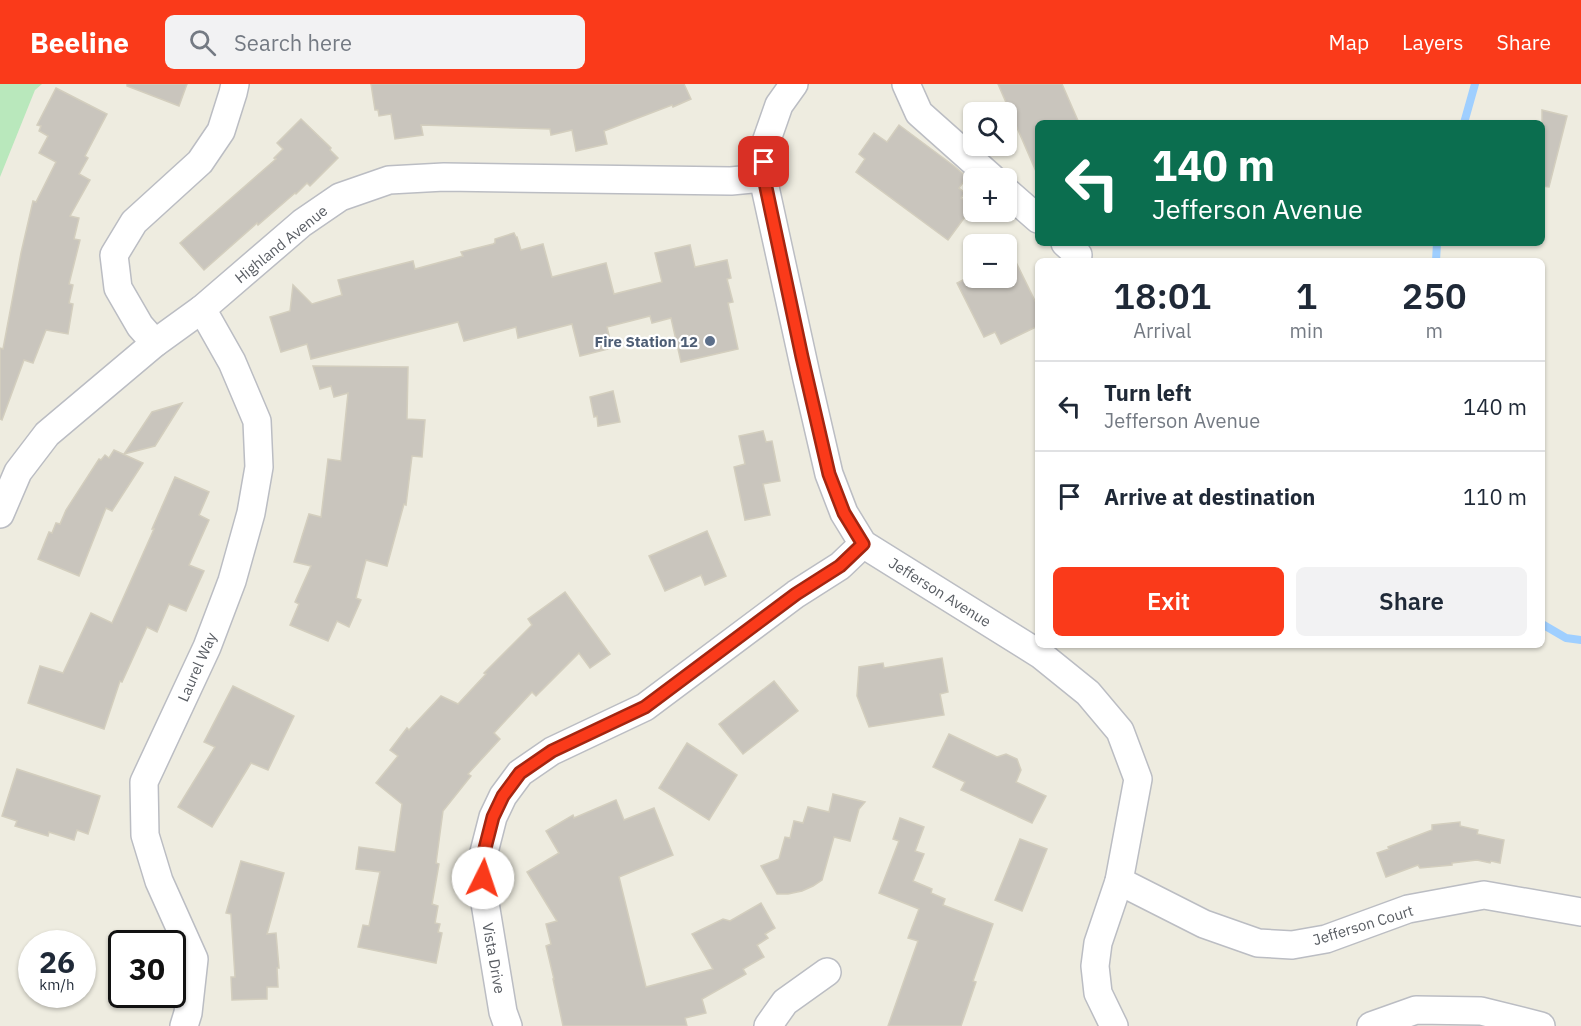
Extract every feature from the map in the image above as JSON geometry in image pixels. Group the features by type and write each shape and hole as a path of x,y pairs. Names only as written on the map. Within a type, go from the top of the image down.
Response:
{"street":[{"path":"155,343 140,326 118,288 114,255 134,222 200,162 221,131 235,84"},
{"name":"Jefferson Avenue","path":"794,84 779,105 765,145 764,178 829,474 844,513 863,544 1041,655 1088,693 1120,731 1138,779 1119,881 1098,943 1095,966 1098,993 1114,1026"},
{"path":"906,84 919,113 981,168"},
{"name":"Highland Avenue","path":"0,514 18,472 47,434 155,343 202,309 302,224 340,197 389,180 444,177 731,181 764,178"},
{"path":"1017,201 1035,216"},
{"name":"Laurel Way","path":"184,1026 188,1013 194,959 159,881 146,835 144,782 212,636 232,581 251,513 259,467 257,421 232,362 202,309"},
{"name":"Vista Drive","path":"507,1026 484,897 482,860 493,817 503,796 520,773 544,756 645,707 796,594 840,566 863,544"},
{"name":"Jefferson Court","path":"1119,881 1204,924 1258,943 1292,945 1326,939 1408,909 1484,895 1581,912"},
{"path":"768,1026 785,1002 827,972"},
{"path":"1371,1026 1416,1010 1481,1011 1541,1026"}],"green space":[{"path":"0,84 42,84 35,90 0,177"}],"building":[{"path":"127,84 187,84 179,106 127,86"},
{"path":"371,84 684,84 691,99 604,131 607,144 576,151 572,130 551,135 550,129 421,125 423,135 395,139 391,114 379,116 378,110 375,110"},
{"path":"998,84 1062,84 1078,120 1035,120 1035,169 1017,128 1017,102 1006,102"},
{"path":"56,88 107,114 85,156 88,158 79,174 90,180 70,216 79,218 74,239 80,240 69,284 73,285 69,303 73,304 68,334 46,330 33,363 24,360 2,420 0,419 0,348 3,349 33,201 36,202 56,162 39,153 48,136 39,131 41,126 37,125"},
{"path":"1542,110 1567,116 1549,187 1545,186 1545,120 1542,120"},
{"path":"301,119 331,148 330,150 338,158 310,186 307,183 204,270 180,243 276,159 274,158 283,149 277,143"},
{"path":"899,125 963,174 963,182 959,188 963,191 961,198 963,199 963,220 948,240 856,172 865,159 859,154 874,133 887,142"},
{"path":"514,233 521,250 543,244 552,277 606,263 614,294 662,282 655,253 690,245 695,267 727,260 731,278 727,279 733,302 728,303 738,349 681,362 671,318 652,323 650,316 607,327 612,348 580,356 572,324 518,338 516,327 464,341 458,322 311,359 307,344 281,352 270,317 290,311 293,285 312,304 342,295 338,280 413,261 415,269 463,256 461,252 493,244 495,239"},
{"path":"1017,264 1035,301 1035,327 1001,344 995,332 984,337 957,283 963,280 963,288 1017,288"},
{"path":"313,366 408,367 407,419 425,420 422,457 412,456 406,505 404,504 387,566 366,560 356,598 361,600 349,627 337,621 328,641 290,625 299,604 295,602 311,566 294,562 309,514 321,517 328,459 341,461 348,393 334,397 331,386 320,389"},
{"path":"613,391 620,422 598,426 590,397"},
{"path":"182,403 155,446 124,454 152,412"},
{"path":"763,431 766,442 772,441 780,481 763,484 770,515 745,520 734,467 745,464 739,436"},
{"path":"114,450 143,463 112,511 106,508 79,576 38,559 49,532 52,533 56,523 60,524 66,510 99,459 101,460 105,455 109,458"},
{"path":"175,477 209,492 199,515 209,520 189,565 204,571 186,611 169,604 157,632 147,627 122,682 120,681 104,729 28,703 40,666 63,673 91,613 112,623"},
{"path":"707,531 726,576 705,585 701,575 665,591 649,556"},
{"path":"565,592 610,654 590,668 579,653 536,696 532,692 494,733 500,739 468,774 471,776 443,811 436,863 439,864 432,904 438,906 435,923 440,924 438,932 442,933 436,963 358,947 363,925 369,926 380,872 356,869 359,847 395,852 402,804 376,783 398,756 390,750 407,728 409,730 441,696 458,704 486,674 484,673 532,625 528,619"},
{"path":"942,658 948,692 940,694 944,715 869,727 857,696 859,667 883,663 884,668"},
{"path":"774,681 798,711 743,754 719,724"},
{"path":"233,686 294,716 268,770 251,763 212,827 178,807 215,747 204,742"},
{"path":"949,734 997,757 1006,754 1017,759 1021,770 1016,782 1046,796 1032,823 961,790 965,782 933,767"},
{"path":"687,743 737,775 709,820 659,788"},
{"path":"17,769 100,796 88,834 77,830 74,840 49,832 48,836 15,826 17,821 2,816"},
{"path":"833,794 865,802 859,809 850,841 834,837 822,880 802,891 777,894 761,866 779,859 785,837 790,838 794,821 803,823 808,807 829,812"},
{"path":"616,800 624,820 654,808 673,855 619,877 646,987 713,969 692,934 723,919 730,921 761,903 775,928 765,934 768,938 757,945 764,957 743,969 746,974 702,999 706,1013 685,1018 687,1026 563,1026 546,946 551,944 546,924 557,921 527,872 559,853 546,831 573,815 574,818"},
{"path":"900,818 924,827 915,851 924,854 913,881 932,889 931,893 945,899 943,905 993,924 973,981 976,982 961,1026 888,1026 918,941 908,938 919,909 879,893 899,841 893,839"},
{"path":"1460,822 1460,826 1478,830 1477,834 1504,840 1500,863 1477,860 1420,868 1418,865 1386,877 1377,853 1432,830 1432,825"},
{"path":"1020,839 1047,849 1022,911 995,900"},
{"path":"241,861 284,873 267,934 276,933 278,987 267,987 267,999 232,1000 231,977 235,977 231,914 226,913"}],"waterway":[{"path":"1465,120 1475,84"},
{"path":"1436,258 1437,246"},
{"path":"1545,626 1566,638 1581,640"}],"place":[{"name":"Fire Station 12","path":"710,341"}],"route":[{"path":"483,878 482,860 493,817 503,796 520,773 552,751 645,707 796,594 840,566 863,544 844,513 829,474 764,178 764,162"}]}
